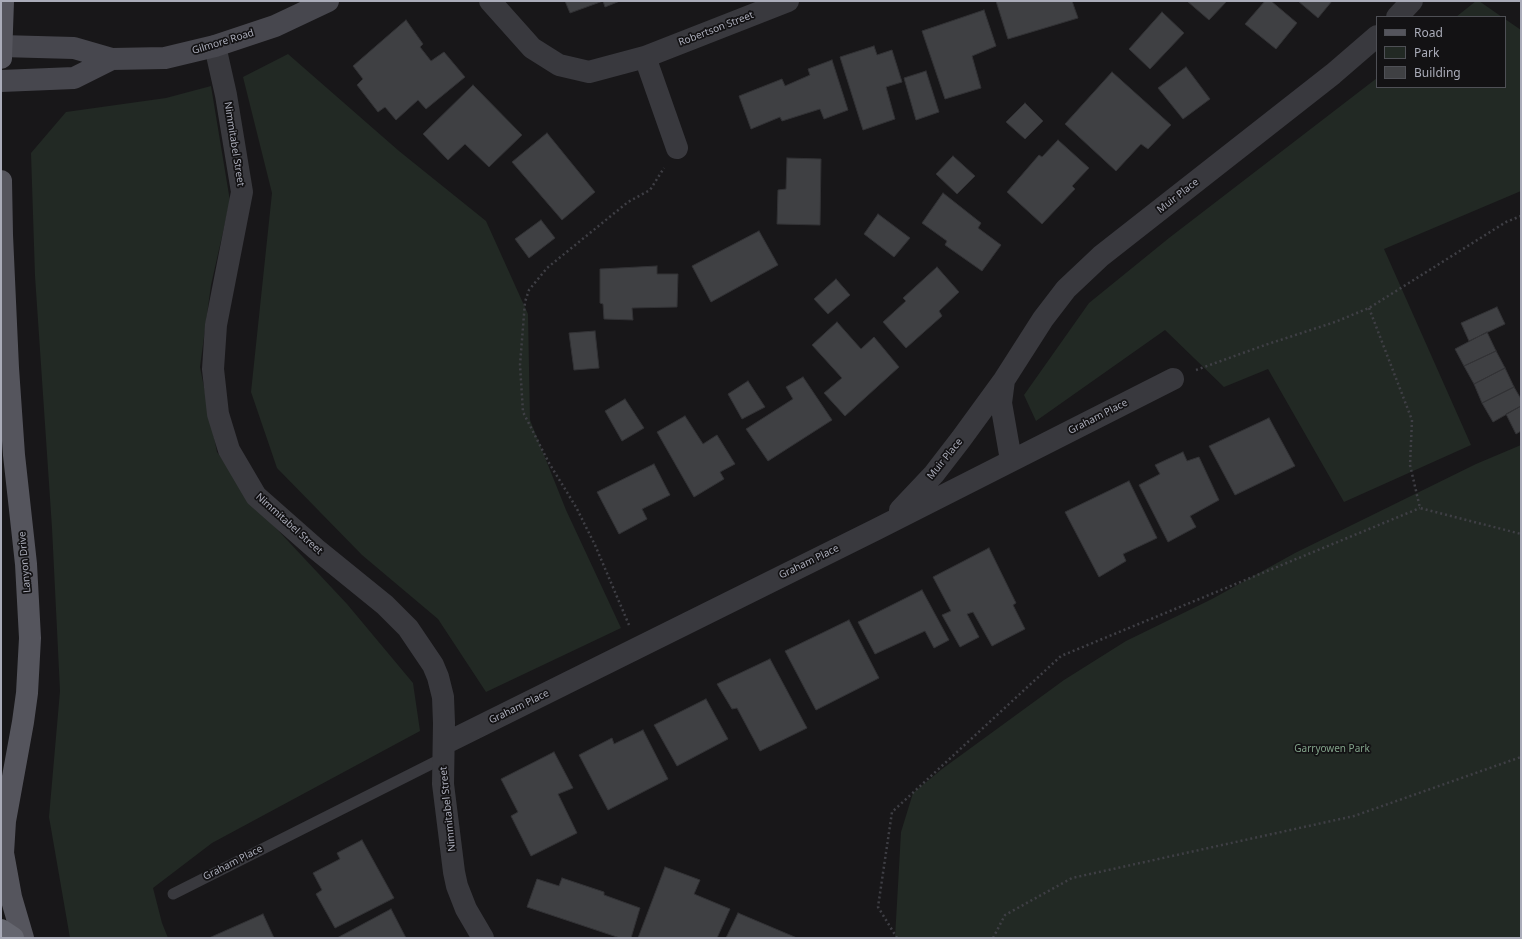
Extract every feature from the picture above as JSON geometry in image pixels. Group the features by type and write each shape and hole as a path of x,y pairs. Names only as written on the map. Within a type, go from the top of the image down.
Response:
{"highway":[{"path":"1,930 13,938"}],"main road":[{"path":"1,50 3,1"},
{"name":"Lanyon Drive","path":"1,181 8,368 14,455 26,571 30,638 28,685 24,722 5,821 3,853 11,897 23,938"}],"street":[{"name":"Gilmore Road","path":"1,50 74,48 112,59 165,58 215,46 275,26 328,1"},
{"name":"Robertson Street","path":"490,1 532,48 559,65 589,72 645,57 788,1"},
{"path":"1398,16 1412,1"},
{"name":"Muir Place","path":"877,529 899,511 934,474 1004,380 1043,319 1066,288 1101,256 1333,74 1376,37"},
{"name":"Nimmitabel Street","path":"215,46 226,95 242,192 216,325 212,369 218,414 229,450 256,496 316,550 385,605 416,640 433,665 440,686 444,710 443,784 446,816 457,886 466,909 482,938"},
{"path":"645,57 677,148"},
{"name":"Gilmore Road","path":"1,81 74,78 112,59"},
{"name":"Graham Place","path":"443,751 1011,460 1173,379"},
{"name":"Muir Place","path":"1004,380 1001,403 1011,460"}],"lane":[{"name":"Graham Place","path":"173,894 443,751"}],"path":[{"path":"631,631 595,545 576,507 549,463 523,412 520,365 525,302 529,290 547,268 628,202 650,190 677,148"},
{"path":"1173,379 1265,345 1335,322 1369,308 1506,222 1521,216"},
{"path":"1369,308 1412,420 1410,465 1420,508"},
{"path":"897,938 878,907 892,812 1061,656 1420,508 1521,534"},
{"path":"993,938 1005,915 1072,878 1354,816 1521,757"}],"green space":[{"path":"1476,1 1479,1 1501,16 1457,16"},
{"path":"1506,20 1521,30 1521,191 1384,249 1471,445 1344,502 1268,369 1224,387 1165,330 1036,421 1024,395 1089,303 1169,238 1376,79 1376,88 1506,88"},
{"path":"288,54 399,151 486,221 528,314 530,420 566,510 621,628 486,692 438,619 362,555 277,468 251,392 272,193 243,77"},
{"path":"211,86 230,201 211,285 200,367 217,452 259,510 347,604 413,683 420,731 212,843 153,888 162,923 168,938 70,938 49,817 60,691 52,528 35,276 31,153 66,112 166,98"},
{"name":"Garryowen Park","path":"1521,445 1521,938 895,938 901,832 913,793 942,769 1064,680 1126,641 1212,599 1295,553 1476,464"}],"building":[{"path":"565,1 603,1 570,13"},
{"path":"603,1 620,1 605,7"},
{"path":"996,1 1072,1 1078,18 1008,39"},
{"path":"1187,1 1227,1 1209,20"},
{"path":"1265,1 1271,1 1297,23 1276,49 1245,24"},
{"path":"1298,1 1332,1 1318,18"},
{"path":"984,10 996,46 972,56 981,88 945,99 922,31"},
{"path":"1162,12 1184,33 1150,69 1129,49"},
{"path":"406,20 423,44 420,47 431,61 444,52 465,77 426,109 418,100 396,120 385,107 378,112 357,85 363,79 353,66"},
{"path":"874,46 877,55 892,50 902,82 886,87 895,119 863,130 840,57"},
{"path":"832,60 848,110 824,119 820,109 782,121 780,117 751,129 739,96 782,79 785,86 810,75 808,69"},
{"path":"1186,67 1210,99 1183,119 1158,88"},
{"path":"926,71 939,112 916,120 904,78"},
{"path":"1112,72 1171,125 1148,149 1141,144 1116,171 1065,124"},
{"path":"473,85 522,135 489,167 465,144 448,160 423,134"},
{"path":"1025,103 1043,121 1025,139 1006,122"},
{"path":"547,133 595,192 562,220 512,162"},
{"path":"1058,140 1089,168 1072,186 1075,189 1042,224 1007,192 1039,155 1042,157"},
{"path":"953,156 975,176 957,194 936,174"},
{"path":"787,158 821,159 820,225 777,224 778,190 786,189"},
{"path":"943,193 981,223 978,228 1001,245 982,271 945,245 947,241 922,223"},
{"path":"878,214 910,238 894,257 864,234"},
{"path":"541,220 555,238 529,258 515,239"},
{"path":"759,231 778,265 711,302 692,266"},
{"path":"657,266 657,274 678,274 677,307 632,308 633,320 604,319 603,304 600,303 600,269"},
{"path":"937,267 959,292 939,311 942,316 906,348 883,322 906,301 903,298"},
{"path":"836,279 850,295 828,314 814,299"},
{"path":"1497,307 1505,324 1469,341 1461,323"},
{"path":"837,322 861,349 874,337 899,367 845,416 824,393 842,378 812,345"},
{"path":"595,331 599,368 574,370 569,333"},
{"path":"1487,332 1496,351 1464,366 1455,349"},
{"path":"1496,351 1505,368 1474,384 1464,366"},
{"path":"1505,368 1514,387 1482,403 1474,384"},
{"path":"803,377 832,420 768,461 746,429 793,399 786,387"},
{"path":"748,381 765,407 742,419 728,394"},
{"path":"1514,387 1521,399 1521,406 1493,422 1482,403"},
{"path":"625,399 644,428 622,441 605,411"},
{"path":"1521,406 1521,431 1516,434 1506,414"},
{"path":"685,416 703,444 717,435 735,464 720,472 724,479 694,497 657,432"},
{"path":"1269,418 1295,466 1235,495 1209,446"},
{"path":"1183,452 1187,461 1199,457 1219,500 1190,516 1196,527 1168,542 1139,485 1160,474 1155,465"},
{"path":"654,464 670,495 642,509 647,519 619,534 597,492"},
{"path":"1129,481 1157,538 1123,554 1126,561 1099,577 1065,512"},
{"path":"989,548 1016,603 1013,605 1025,629 992,646 973,612 967,614 979,637 960,647 942,615 951,611 933,577"},
{"path":"922,590 949,640 934,648 925,631 875,654 858,622"},
{"path":"849,620 879,678 816,710 785,651"},
{"path":"770,659 807,728 760,751 737,708 732,709 717,684"},
{"path":"706,699 728,739 677,766 654,725"},
{"path":"643,730 668,779 608,810 579,755 612,738 614,744"},
{"path":"554,752 573,788 558,794 577,833 531,856 511,816 518,812 501,779"},
{"path":"362,840 394,898 335,928 316,894 322,890 313,873 340,859 337,853"},
{"path":"665,867 700,880 694,894 730,909 717,938 638,938"},
{"path":"562,878 604,892 604,895 640,908 631,938 620,938 527,907 537,879 559,886"},
{"path":"391,909 406,938 337,938"},
{"path":"738,913 797,938 726,938"},
{"path":"263,914 274,938 209,938"}]}
